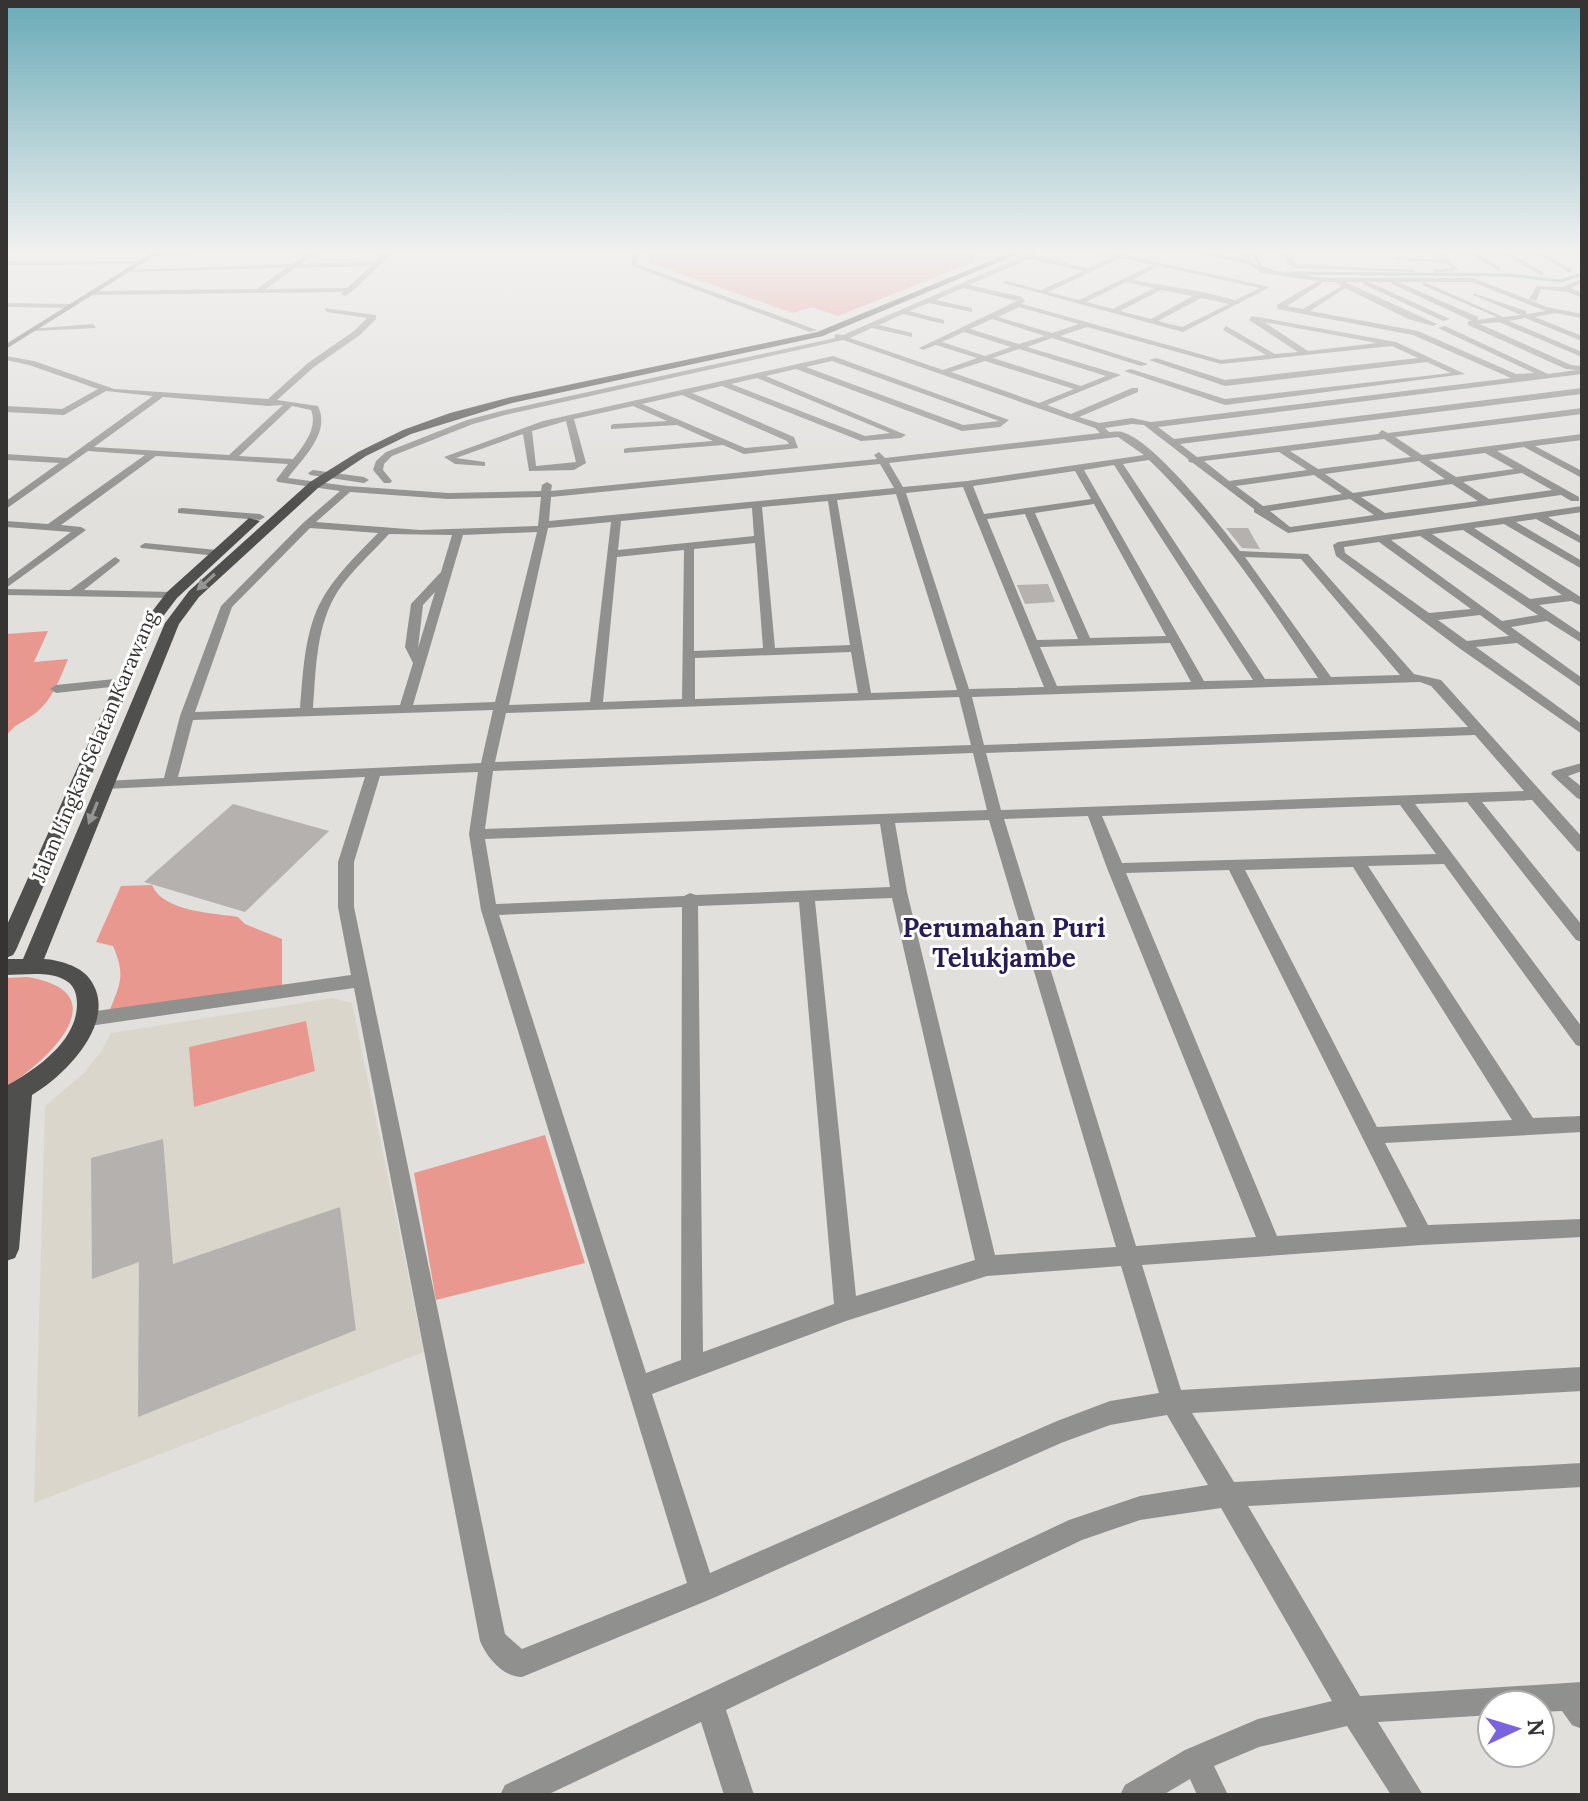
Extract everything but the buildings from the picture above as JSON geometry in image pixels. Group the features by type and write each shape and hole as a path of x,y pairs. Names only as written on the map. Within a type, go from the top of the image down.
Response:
{"main road":[{"name":"Jalan Lingkar Selatan Karawang","path":"314,479 407,432 454,415 777,336"},
{"name":"Jalan Lingkar Selatan Karawang","path":"31,964 172,623 183,606 314,479 348,452 397,428 445,411 504,395 646,369"},
{"path":"6,950 148,626 172,595 217,553 260,517 314,479"},
{"path":"6,967 31,964 54,966 72,974 85,985 90,1001 89,1019 80,1038 65,1057 13,1095 6,1249"}],"street":[{"path":"6,347 23,336"},
{"path":"268,403 311,365 353,336"},
{"path":"840,336 1130,439 1202,508 1327,681"},
{"path":"923,348 951,336"},
{"path":"982,336 1147,389"},
{"path":"932,376 1044,336"},
{"path":"1051,336 1225,383 1431,359"},
{"path":"1122,336 1174,351 1231,362 1393,344"},
{"path":"1240,336 1275,357"},
{"path":"1280,336 1306,353"},
{"path":"1332,336 1355,349"},
{"path":"1128,371 1218,401 1232,402 1461,374 1393,344 1355,336"},
{"path":"1422,336 1515,377 1544,374 1463,336"},
{"path":"1504,336 1581,372"},
{"path":"1540,336 1582,355"},
{"path":"387,481 378,470 379,463 389,454 470,422 843,337"},
{"path":"937,343 1082,389"},
{"path":"1191,355 1205,346 1231,362"},
{"path":"1038,406 1174,351"},
{"path":"6,358 31,363 104,389 307,406 319,412 315,433 281,480 548,488"},
{"path":"481,445 481,469 449,457 481,445 527,429 569,417 840,358 905,383 921,385 1005,420 1004,423 962,428 869,397 799,367"},
{"path":"1149,425 1581,372"},
{"path":"723,384 864,439 901,435 760,376"},
{"path":"599,381 630,404 722,443 749,451 795,446 796,443 683,392"},
{"path":"869,397 905,383"},
{"path":"888,401 921,385"},
{"path":"1462,386 1540,425"},
{"path":"6,409 64,412 104,389"},
{"path":"1071,417 1135,390"},
{"path":"1172,442 1582,391"},
{"path":"6,506 160,395"},
{"path":"1396,395 1450,427"},
{"path":"1326,402 1421,458 1488,503"},
{"path":"230,459 290,403"},
{"path":"840,408 852,404"},
{"path":"609,408 614,427 628,454 722,443"},
{"path":"1192,460 1582,411"},
{"path":"1230,414 1385,518"},
{"path":"527,429 532,469 574,467 581,463 569,417"},
{"path":"314,479 348,489 448,496 880,457 1102,430 1141,421 1284,529 1385,518 1562,492"},
{"path":"614,427 677,423"},
{"path":"1462,425 1475,433"},
{"path":"1553,432 1582,448"},
{"path":"1225,484 1421,458 1488,445 1502,448 1582,437"},
{"path":"1524,444 1582,475"},
{"path":"1488,445 1578,504"},
{"path":"89,449 294,462"},
{"path":"50,528 153,454"},
{"path":"6,457 71,461"},
{"path":"880,457 900,490 964,693 995,814 1173,1402 1353,1710 1408,1795"},
{"path":"307,525 385,532 458,533 543,527 967,484 1152,457"},
{"path":"1117,463 1261,683"},
{"path":"1079,469 1200,686"},
{"path":"1258,510 1523,470"},
{"path":"967,484 1052,691"},
{"path":"548,488 543,527 502,708 485,767 477,834 489,910 702,1590"},
{"path":"170,781 187,716 227,606 307,525 348,489"},
{"path":"832,497 865,697"},
{"path":"982,517 1097,501"},
{"path":"1578,504 1537,515 1342,543 1338,549 1340,554 1582,730"},
{"path":"757,506 769,651"},
{"path":"182,511 260,517"},
{"path":"1029,511 1085,642"},
{"path":"1537,515 1579,538"},
{"path":"596,706 616,519"},
{"path":"1505,520 1582,566"},
{"path":"6,524 81,530 6,585"},
{"path":"1464,526 1577,600"},
{"path":"306,712 310,662 321,614 343,579 385,532"},
{"path":"406,708 458,533"},
{"path":"1423,533 1548,617 1576,630 1582,639"},
{"path":"614,554 760,539"},
{"path":"1382,539 1582,684"},
{"path":"145,546 217,553"},
{"path":"688,704 689,547"},
{"path":"1238,554 1304,556 1410,678"},
{"path":"73,593 115,560"},
{"path":"419,662 411,647 417,604 446,573"},
{"path":"6,592 172,595"},
{"path":"1527,603 1577,600"},
{"path":"1427,617 1479,612"},
{"path":"1498,625 1548,617"},
{"path":"1034,644 1174,639"},
{"path":"1463,645 1518,639"},
{"path":"688,655 855,648"},
{"path":"187,716 406,708 688,704 1429,679 1436,683 1582,847"},
{"path":"56,689 124,682"},
{"path":"104,785 485,767 1478,731"},
{"path":"1582,767 1558,774 1582,795"},
{"path":"374,772 346,862 346,907 493,1641 507,1659 522,1663 702,1590 1057,1433 1110,1413 1173,1402 1582,1379"},
{"path":"477,834 1535,795"},
{"path":"1471,798 1582,936"},
{"path":"1404,800 1582,1040"},
{"path":"1093,811 1270,1245"},
{"path":"886,817 899,892 987,1266"},
{"path":"1115,868 1450,859"},
{"path":"1357,861 1527,1126"},
{"path":"1234,864 1422,1235"},
{"path":"489,910 899,892"},
{"path":"806,896 846,1310"},
{"path":"690,899 692,1369"},
{"path":"89,1019 362,980"},
{"path":"1373,1135 1582,1124"},
{"path":"639,1387 846,1310 987,1266 1422,1235 1582,1228"},
{"path":"515,1795 1078,1529 1220,1483 1582,1475"},
{"path":"709,1702 739,1795"},
{"path":"1135,1795 1195,1760 1258,1733 1353,1710 1578,1703"},
{"path":"1195,1760 1213,1795"}],"shaded area":[{"path":"48,631 34,662 68,659 44,706 6,736 6,634"},
{"path":"152,885 158,894 178,906 238,917 245,924 282,939 282,987 109,1012 119,987 119,965 113,946 96,942 121,886"},
{"path":"27,977 55,985 69,997 73,1012 68,1028 56,1045 6,1087 6,978"},
{"path":"333,998 352,1003 424,1352 34,1503 45,1106 84,1073 111,1033"},
{"path":"306,1021 315,1071 194,1107 189,1047"},
{"path":"545,1135 585,1263 436,1300 414,1173"}],"district":[{"name":"Perumahan Puri Telukjambe","path":"1004,942"}]}
